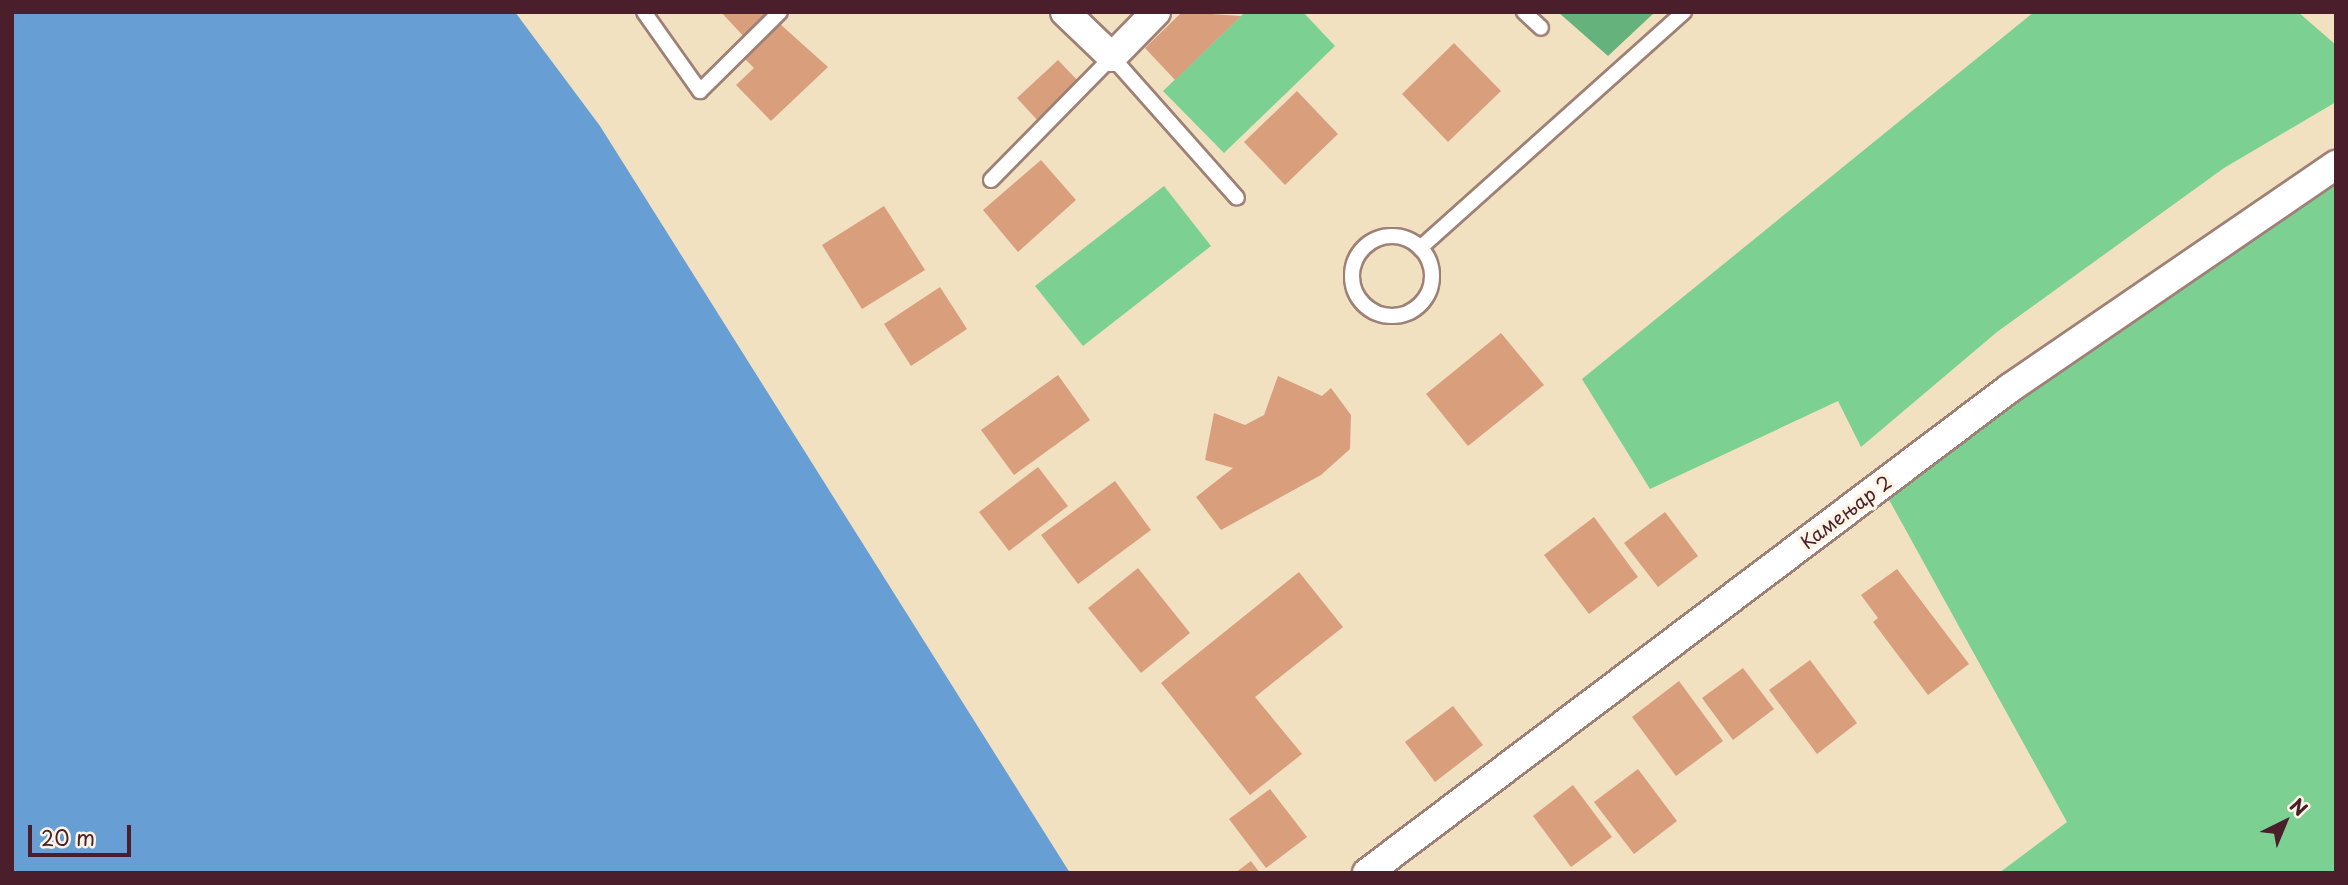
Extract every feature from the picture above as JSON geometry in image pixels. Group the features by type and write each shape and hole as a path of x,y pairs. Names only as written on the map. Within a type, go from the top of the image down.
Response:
{"street":[{"path":"1065,12 1112,57 1156,12"},
{"name":"Камењар 2","path":"1367,873 2010,388 2336,165"}],"lane":[{"path":"644,12 700,91 780,12"},
{"path":"1524,12 1541,28"},
{"path":"1420,248 1684,12"},
{"path":"991,180 1112,57 1237,198"},
{"path":"1380,237 1409,239 1420,248 1432,275 1422,302 1396,315 1368,309 1352,284 1357,255 1380,237"}],"green space":[{"path":"1245,12 1303,12 1335,46 1224,153 1163,91"},
{"path":"1558,12 1655,12 1608,56"},
{"path":"2034,12 2298,12 2336,45 2336,102 2224,168 1997,332 1861,447 1838,401 1650,489 1582,379"},
{"path":"2336,185 2336,873 1999,873 2067,822 1882,487 2283,211"},
{"path":"1164,186 1211,246 1083,346 1035,286"}],"water":[{"path":"12,12 515,12 600,126 1070,873 12,873"}],"building":[{"path":"721,12 774,12 746,39"},
{"path":"1182,12 1241,16 1175,80 1145,48"},
{"path":"780,24 828,67 771,121 736,85 754,68 744,58"},
{"path":"1454,43 1501,91 1448,142 1402,94"},
{"path":"1058,60 1079,82 1038,121 1017,98"},
{"path":"1297,91 1338,134 1285,185 1244,142"},
{"path":"1041,160 1076,200 1018,252 983,210"},
{"path":"884,206 925,270 862,309 822,245"},
{"path":"940,287 967,329 911,366 884,324"},
{"path":"1501,333 1544,385 1468,446 1426,394"},
{"path":"1058,375 1090,420 1014,475 981,430"},
{"path":"1278,376 1322,396 1331,388 1351,415 1350,449 1321,475 1221,530 1196,497 1233,468 1205,460 1214,413 1245,425 1264,415"},
{"path":"1038,467 1068,506 1009,551 979,512"},
{"path":"1115,481 1151,530 1078,584 1041,535"},
{"path":"1665,512 1698,556 1658,587 1624,543"},
{"path":"1594,517 1638,577 1589,614 1544,555"},
{"path":"1138,568 1190,633 1141,673 1088,608"},
{"path":"1897,569 1969,664 1928,695 1873,622 1878,618 1861,595"},
{"path":"1299,572 1343,627 1255,697 1302,754 1250,795 1161,683"},
{"path":"1810,660 1857,723 1817,754 1769,690"},
{"path":"1743,668 1774,709 1733,740 1702,698"},
{"path":"1679,681 1723,741 1676,776 1632,717"},
{"path":"1453,706 1483,745 1435,782 1405,742"},
{"path":"1638,769 1677,821 1634,854 1594,802"},
{"path":"1573,785 1612,837 1571,867 1533,816"},
{"path":"1270,789 1307,837 1266,868 1229,819"},
{"path":"1251,861 1260,873 1235,873"}]}
